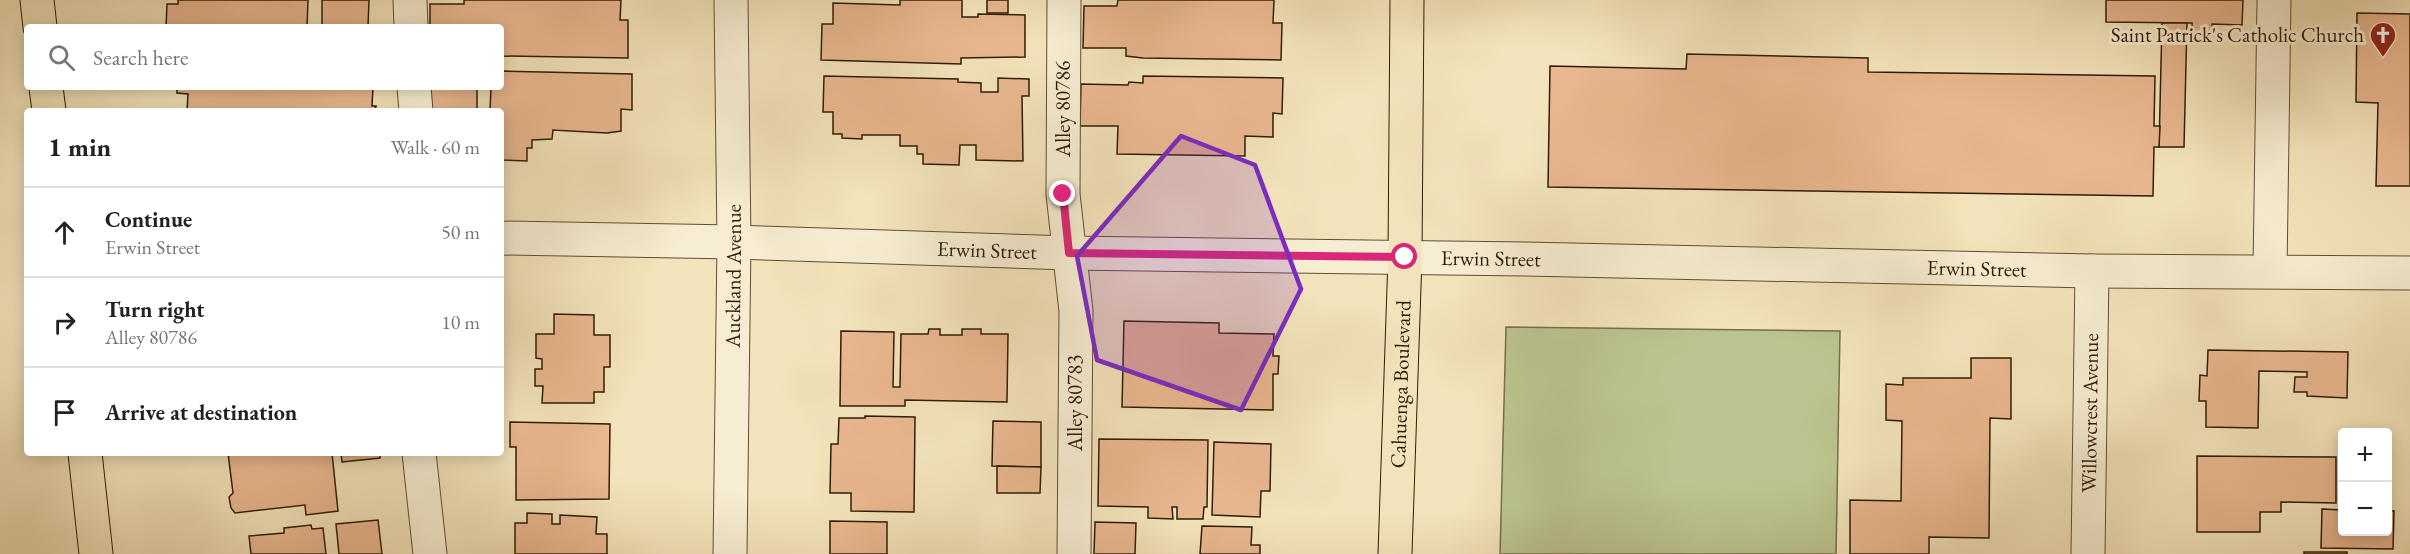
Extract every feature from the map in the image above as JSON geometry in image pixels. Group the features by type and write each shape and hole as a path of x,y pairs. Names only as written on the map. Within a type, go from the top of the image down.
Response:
{"main road":[{"path":"37,0 40,24"},
{"name":"Cahuenga Boulevard","path":"1395,554 1405,257 1407,0"},
{"path":"46,90 49,108"},
{"path":"85,456 96,554"}],"street":[{"path":"410,0 411,24"},
{"name":"Auckland Avenue","path":"730,554 734,242 731,0"},
{"name":"Alley 80786","path":"1064,0 1063,194 1069,253"},
{"path":"2270,271 2274,0"},
{"path":"414,90 416,108"},
{"name":"Erwin Street","path":"504,237 1069,253 1405,257 2092,271 2410,273"},
{"name":"Alley 80783","path":"1069,253 1076,312 1074,554"},
{"name":"Willowcrest Avenue","path":"2088,554 2092,271"},
{"path":"419,456 430,554"}],"highlighted area":[{"path":"1181,136 1255,165 1301,289 1241,410 1097,360 1077,256"}],"green space":[{"path":"1506,327 1840,331 1836,554 1500,554"}],"building":[{"path":"178,0 308,0 307,24 166,24 167,4 178,4"},
{"path":"322,0 369,0 368,24 322,24"},
{"path":"464,0 621,0 620,20 628,20 628,58 504,56 504,24 430,24 430,4 464,4"},
{"path":"900,0 962,0 962,17 978,17 978,14 1025,15 1025,57 961,58 961,64 821,60 822,24 833,24 833,3 900,5"},
{"path":"987,0 1008,0 1008,13 987,13"},
{"path":"1118,0 1274,0 1273,23 1282,23 1281,60 1143,58 1126,56 1126,48 1083,48 1084,6 1117,6"},
{"path":"2106,0 2243,0 2242,25 2212,24 2212,33 2192,32 2192,23 2106,22"},
{"name":"Saint Patrick's Catholic Church","path":"2357,13 2410,14 2410,186 2376,186 2378,103 2356,102"},
{"path":"2162,23 2187,23 2184,147 2159,147"},
{"path":"1687,54 1868,58 1868,72 2155,76 2154,126 2160,126 2159,147 2154,147 2153,196 1548,187 1550,66 1686,69"},
{"path":"504,71 632,74 632,110 621,109 621,131 607,133 553,130 552,139 532,140 532,148 527,148 527,161 504,160 504,108 490,108 491,90 504,90"},
{"path":"824,76 958,79 958,82 981,83 981,92 998,92 998,78 1029,79 1029,96 1022,96 1023,161 976,160 976,145 960,145 959,165 923,164 923,154 917,154 917,146 900,146 900,135 862,135 862,139 842,138 842,134 833,134 833,112 823,112"},
{"path":"1143,76 1283,78 1282,114 1273,113 1273,137 1245,136 1245,156 1117,154 1118,126 1080,126 1081,84 1128,85 1129,82 1143,83"},
{"path":"177,90 373,90 372,106 376,106 376,108 187,108 188,94 177,93"},
{"path":"431,90 477,90 477,108 430,108"},
{"path":"554,314 594,315 594,335 610,335 610,367 604,367 604,392 594,392 594,403 542,403 543,386 535,386 535,369 542,369 542,359 536,358 536,334 554,334"},
{"path":"1124,321 1219,323 1219,333 1274,334 1273,356 1279,356 1278,374 1273,374 1273,410 1122,407"},
{"path":"929,329 940,329 940,335 962,335 962,329 981,329 981,334 1008,334 1007,402 905,400 905,406 840,406 841,331 894,332 893,387 900,387 901,334 928,334"},
{"path":"2208,350 2348,352 2347,398 2307,396 2307,392 2294,392 2295,377 2307,377 2307,372 2259,371 2258,428 2206,427 2206,401 2199,401 2200,375 2207,376"},
{"path":"1971,358 2011,358 2011,419 1990,418 1989,538 1929,537 1929,554 1850,554 1850,500 1901,501 1902,421 1886,420 1886,384 1903,385 1903,378 1971,378"},
{"path":"865,416 915,417 914,512 851,511 851,493 830,493 831,444 838,444 839,418 865,418"},
{"path":"993,421 1041,422 1041,467 992,466"},
{"path":"510,422 610,424 609,499 516,500 516,447 510,447"},
{"path":"1099,439 1208,440 1207,507 1204,507 1203,519 1177,519 1177,507 1172,507 1173,519 1148,518 1148,507 1098,506"},
{"path":"1214,442 1271,444 1270,491 1261,491 1260,517 1212,515"},
{"path":"228,456 332,456 338,511 306,515 305,505 235,513 231,508 229,497 233,493"},
{"path":"341,456 380,456 380,458 342,462"},
{"path":"2197,456 2336,457 2336,503 2281,502 2281,512 2260,512 2260,532 2197,532"},
{"path":"997,466 1041,467 1040,493 997,493"},
{"path":"2322,509 2338,510 2338,536 2392,536 2392,511 2394,511 2393,549 2321,548"},
{"path":"527,513 552,514 552,524 560,524 560,515 597,517 596,534 607,534 607,554 515,554 515,523 527,523"},
{"path":"378,520 382,554 339,554 336,524"},
{"path":"830,521 887,522 887,554 830,554"},
{"path":"1095,522 1136,523 1135,554 1094,554"},
{"path":"311,525 312,529 323,528 326,554 251,554 249,536 284,533 284,528"},
{"path":"1202,526 1252,527 1251,545 1260,545 1260,554 1200,554"},
{"path":"2304,552 2347,552 2347,554 2304,554"}],"place":[{"name":"Saint Patrick's Catholic Church","path":"2383,58"}],"route":[{"path":"1063,194 1069,253 1405,257"}]}
